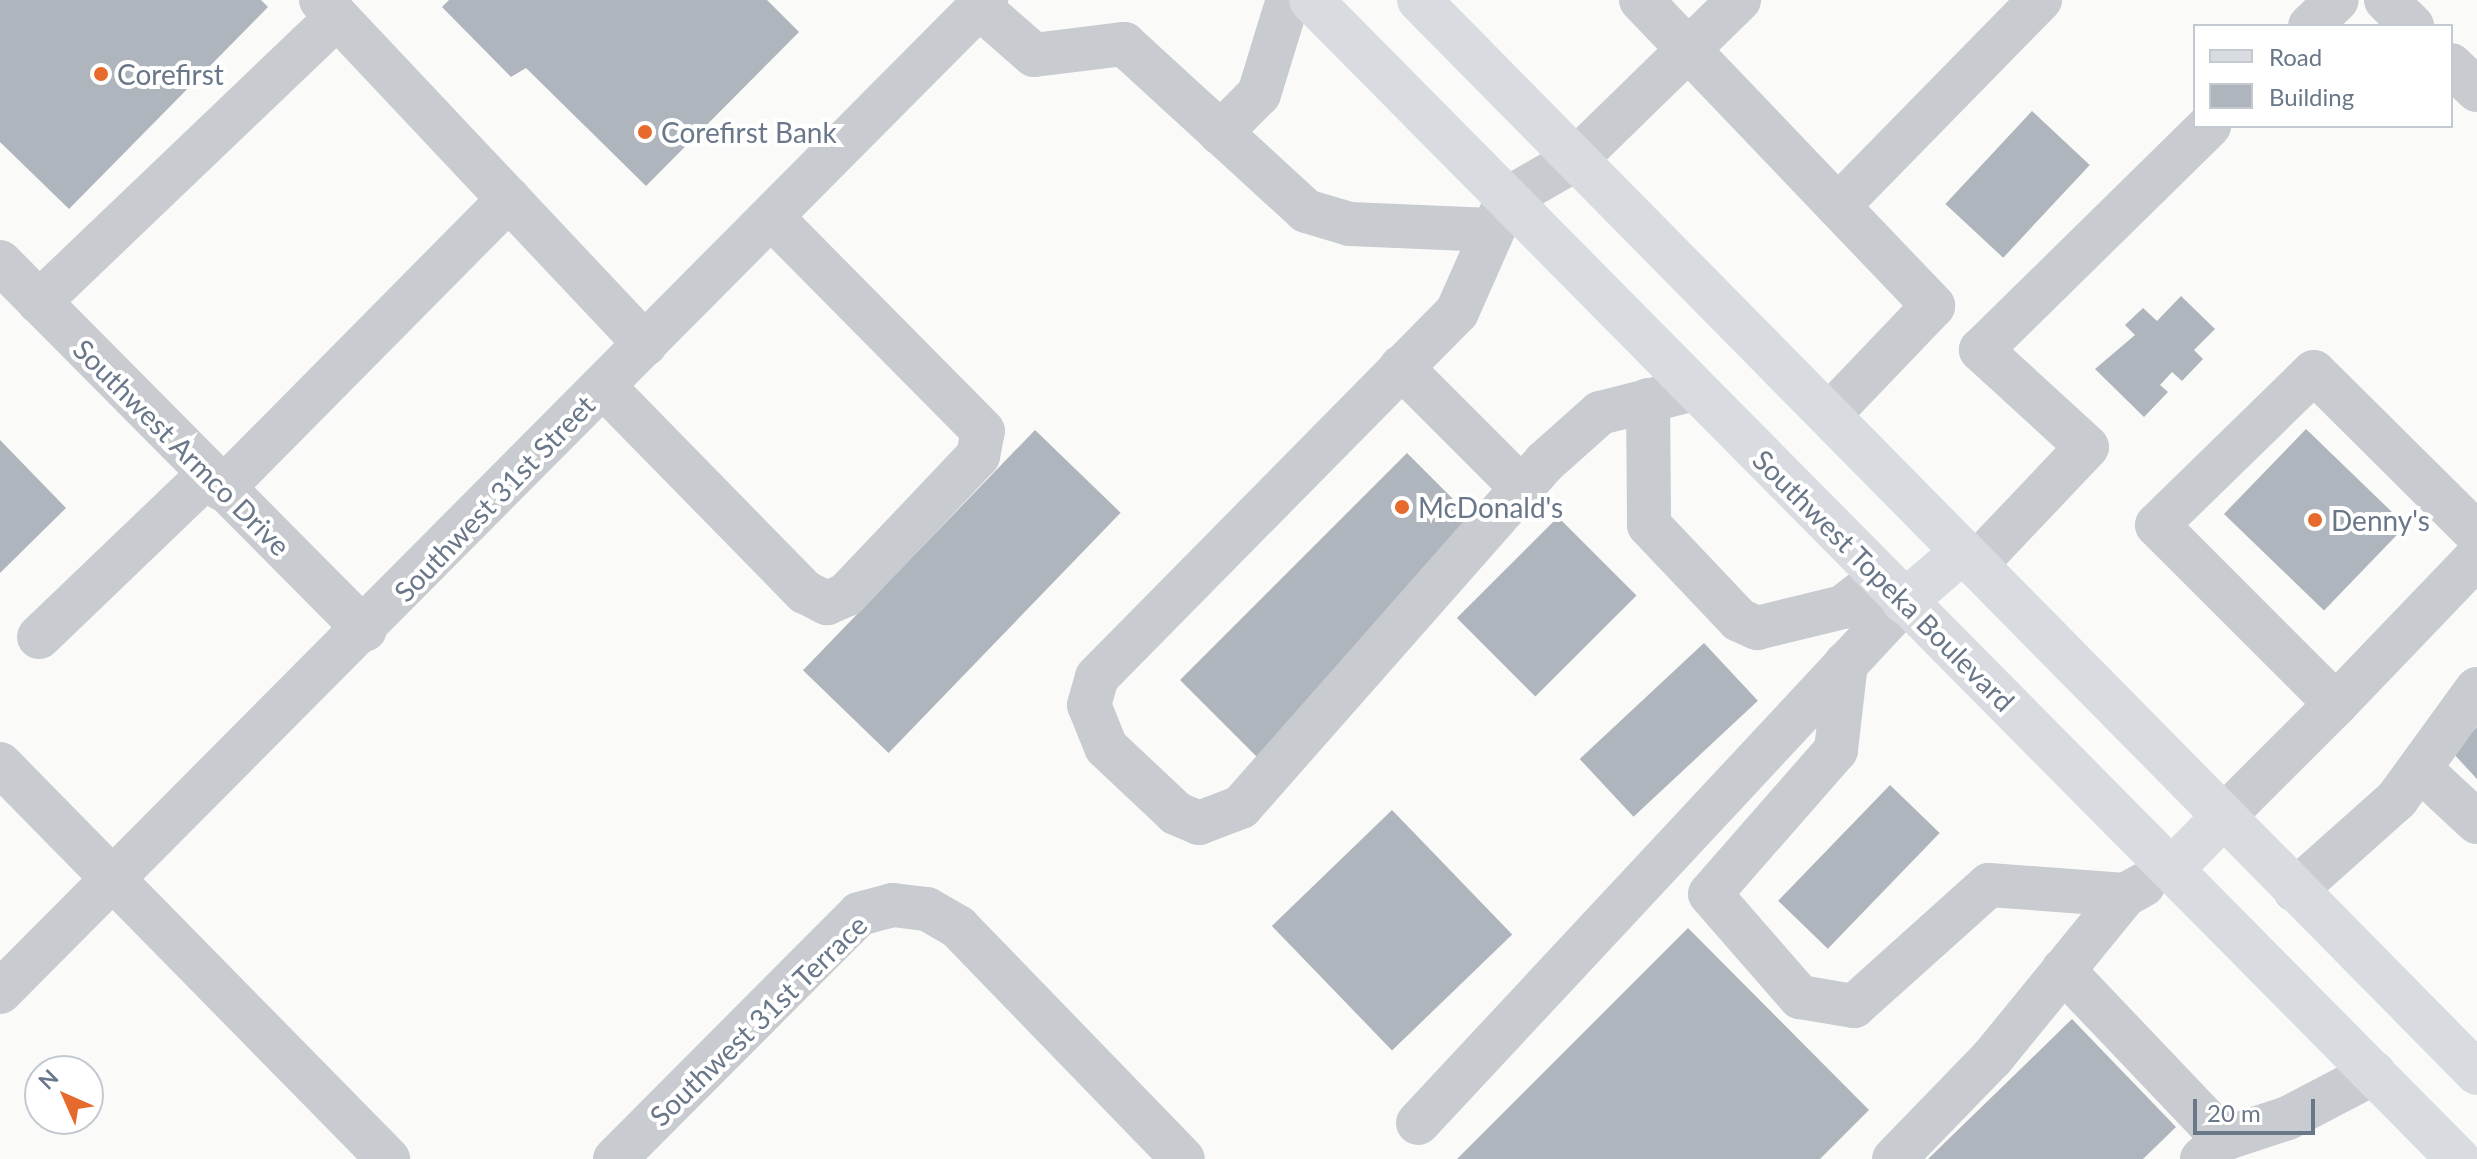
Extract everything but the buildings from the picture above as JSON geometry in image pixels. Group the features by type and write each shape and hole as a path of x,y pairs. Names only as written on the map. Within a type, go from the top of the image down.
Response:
{"main road":[{"name":"Southwest Topeka Boulevard","path":"1311,0 1499,214 1694,389 2173,868 2458,1159"},
{"path":"1419,0 2477,1073"},
{"path":"1892,590 1969,557"},
{"path":"2173,868 2223,817"}],"street":[{"path":"1220,133 1259,94 1288,0"},
{"path":"1641,0 1933,306 2087,447 1969,557"},
{"path":"1694,389 1600,413 1522,488 1241,807 1199,823 1176,813 1106,747 1089,705 1097,677 1457,312 1499,214 1576,159 1739,0"},
{"path":"1838,206 2040,0"},
{"path":"2312,24 2337,0"},
{"path":"2386,0 2410,24"},
{"path":"982,4 1034,55 1124,44 1306,211 1350,224 1499,214"},
{"name":"Southwest 31st Street","path":"0,992 365,630 982,4"},
{"path":"39,302 329,8 645,344"},
{"path":"2453,67 2477,90"},
{"path":"1981,350 2207,128"},
{"path":"39,637 215,482 509,199"},
{"path":"603,386 805,592 827,603 846,595 978,456 983,431 771,217"},
{"name":"Southwest Armco Drive","path":"0,262 365,630"},
{"path":"1829,415 1933,306"},
{"path":"1401,367 1522,488"},
{"path":"2336,704 2157,525 2314,372 2477,534"},
{"path":"1648,400 1649,525 1739,620 1757,628 1843,607 1892,590"},
{"path":"2223,817 2477,557"},
{"path":"1418,1123 1846,663 1892,590"},
{"path":"1846,663 1836,750 1710,894 1800,997 1854,1006 1989,885 2125,895"},
{"path":"2295,890 2397,799 2477,689"},
{"path":"0,764 111,881 388,1159"},
{"path":"2420,769 2477,822"},
{"path":"1894,1159 1992,1058 2125,895 2173,868"},
{"name":"Southwest 31st Terrace","path":"615,1159 859,914 911,906 958,927 1183,1159"},
{"path":"2063,970 2213,1149 2288,1118 2374,1073"}],"place":[{"name":"Corefirst","path":"101,74"},
{"name":"Corefirst Bank","path":"645,132"},
{"name":"McDonald's","path":"1402,507"},
{"name":"Denny's","path":"2315,520"}]}
